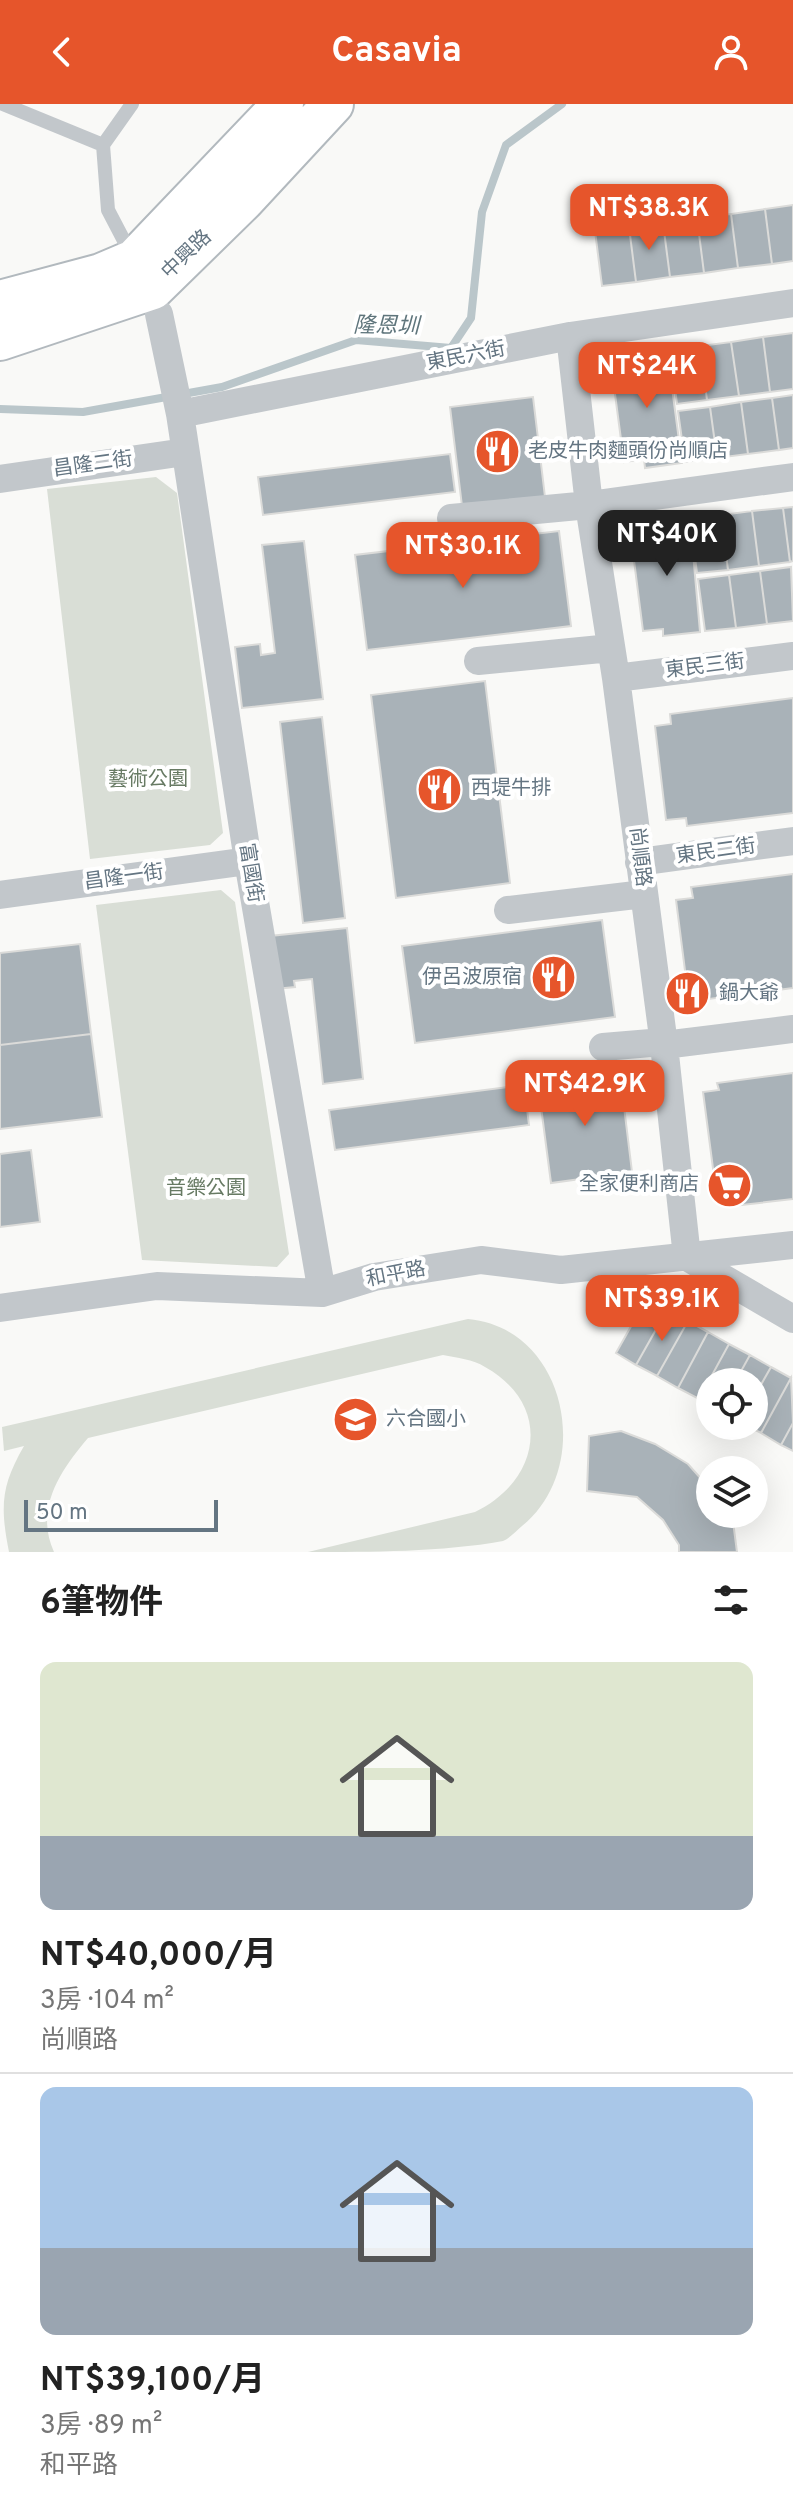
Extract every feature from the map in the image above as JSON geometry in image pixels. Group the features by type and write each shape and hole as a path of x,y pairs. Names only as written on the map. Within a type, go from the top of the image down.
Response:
{"street":[{"name":"中興路","path":"146,282 283,104"},
{"name":"中興路","path":"0,340 146,282 244,200 333,104"},
{"name":"中興路","path":"0,301 101,274 146,282"},
{"path":"146,282 168,357 185,452"},
{"name":"東民六街","path":"179,410 570,336 793,303"},
{"name":"尚順路","path":"570,336 589,505 616,678 664,1044 687,1257"},
{"name":"昌隆二街","path":"0,479 185,452"},
{"name":"富國街","path":"185,452 248,861 322,1293"},
{"path":"451,518 589,505 793,477"},
{"path":"478,661 611,648"},
{"name":"東民三街","path":"616,678 793,656"},
{"name":"東民二街","path":"639,862 793,841"},
{"name":"昌隆一街","path":"0,895 248,861"},
{"path":"508,910 644,894"},
{"path":"603,1047 664,1044 793,1029"},
{"name":"和平路","path":"0,1308 157,1286 322,1293 374,1277 481,1260 561,1270 793,1245"},
{"path":"687,1257 793,1319"}],"lane":[{"path":"3,104 103,145"},
{"path":"132,104 103,145 108,210 146,282"}],"green space":[{"name":"藝術公園","path":"156,477 177,493 223,833 210,845 90,859 47,489"},
{"name":"音樂公園","path":"221,890 235,902 289,1254 277,1267 142,1260 96,905"},
{"path":"468,1319 502,1328 528,1347 548,1373 560,1404 563,1437 558,1470 545,1501 506,1540 431,1549 308,1552 475,1512 497,1498 514,1481 525,1462 530,1442 529,1421 521,1401 507,1383 485,1367 470,1360 443,1355 88,1438 68,1463 53,1490 47,1520 54,1552 9,1552 4,1497 24,1446 4,1451 2,1427"}],"building":[{"path":"793,205 793,261 772,264 765,209"},
{"path":"765,209 772,264 738,268 731,214"},
{"path":"731,214 738,268 704,273 697,218"},
{"path":"697,218 704,273 670,277 663,223"},
{"path":"663,223 670,277 636,282 629,227"},
{"path":"629,227 636,282 602,286 595,231"},
{"path":"793,333 793,389 770,392 763,337"},
{"path":"763,337 770,392 739,396 731,342"},
{"path":"731,342 739,396 707,400 700,346"},
{"path":"700,346 707,400 677,404 670,350"},
{"path":"667,350 682,463 645,468 644,459 624,462 611,364 628,362 627,355"},
{"path":"793,395 793,448 779,450 772,398"},
{"name":"老皮牛肉麵頭份尚順店","path":"533,397 545,497 462,506 450,407"},
{"path":"772,398 779,450 748,454 741,402"},
{"path":"741,402 748,454 717,458 710,407"},
{"path":"710,407 717,458 685,462 678,411"},
{"path":"450,454 455,492 263,515 258,477"},
{"path":"793,507 793,561 790,562 783,508"},
{"path":"783,508 790,562 759,566 752,511"},
{"path":"752,511 759,566 728,570 721,515"},
{"path":"721,515 728,570 697,573 690,519"},
{"path":"690,519 700,632 663,636 663,629 643,631 631,537 647,535 646,524"},
{"path":"559,531 571,626 367,650 355,555"},
{"path":"304,541 323,699 242,708 235,647 260,644 261,655 275,653 262,545"},
{"path":"791,567 793,621 767,624 760,571"},
{"path":"760,571 767,624 736,628 729,575"},
{"path":"729,575 736,628 705,631 698,579"},
{"name":"西堤牛排","path":"485,681 510,883 396,898 371,695"},
{"path":"793,698 793,813 687,826 686,818 666,820 655,726 671,724 670,714"},
{"path":"322,717 345,918 303,923 280,722"},
{"path":"793,874 793,988 709,999 708,991 688,994 676,900 693,898 691,887"},
{"path":"602,920 615,1017 415,1043 402,946"},
{"path":"347,928 363,1079 323,1084 312,979 294,981 295,987 275,989 270,936"},
{"path":"80,944 91,1034 0,1045 0,953"},
{"path":"91,1034 102,1117 0,1129 0,1045"},
{"path":"793,1073 793,1199 733,1206 731,1197 717,1199 703,1092 719,1090 717,1083"},
{"path":"620,1074 632,1172 551,1183 538,1084"},
{"path":"524,1085 529,1125 335,1150 329,1110"},
{"path":"31,1150 40,1222 0,1227 0,1154"},
{"path":"647,1298 667,1310 636,1365 616,1353"},
{"path":"667,1310 688,1321 657,1376 636,1365"},
{"path":"688,1321 708,1332 678,1388 657,1376"},
{"path":"708,1332 729,1344 716,1368 696,1368 696,1397 678,1388"},
{"path":"729,1344 750,1355 743,1368 716,1368"},
{"path":"750,1355 771,1367 768,1372 768,1368 743,1368"},
{"path":"771,1367 791,1378 768,1420 768,1372"},
{"path":"791,1378 793,1423 781,1445 768,1437 768,1420"},
{"path":"793,1423 793,1451 781,1445"},
{"path":"621,1431 655,1444 688,1464 696,1473 696,1528 734,1528 737,1552 679,1552 679,1545 663,1520 637,1497 587,1491 589,1436"}],"waterway":[{"name":"隆恩圳","path":"0,409 83,412 222,387 356,340 451,348 471,318 482,212 506,145 562,104"}],"place":[{"name":"老皮牛肉麵頭份尚順店","path":"497,452"},
{"name":"西堤牛排","path":"440,789"},
{"name":"伊呂波原宿","path":"553,978"},
{"name":"鍋大爺","path":"688,994"},
{"name":"全家便利商店","path":"730,1185"},
{"name":"六合國小","path":"355,1420"}]}
